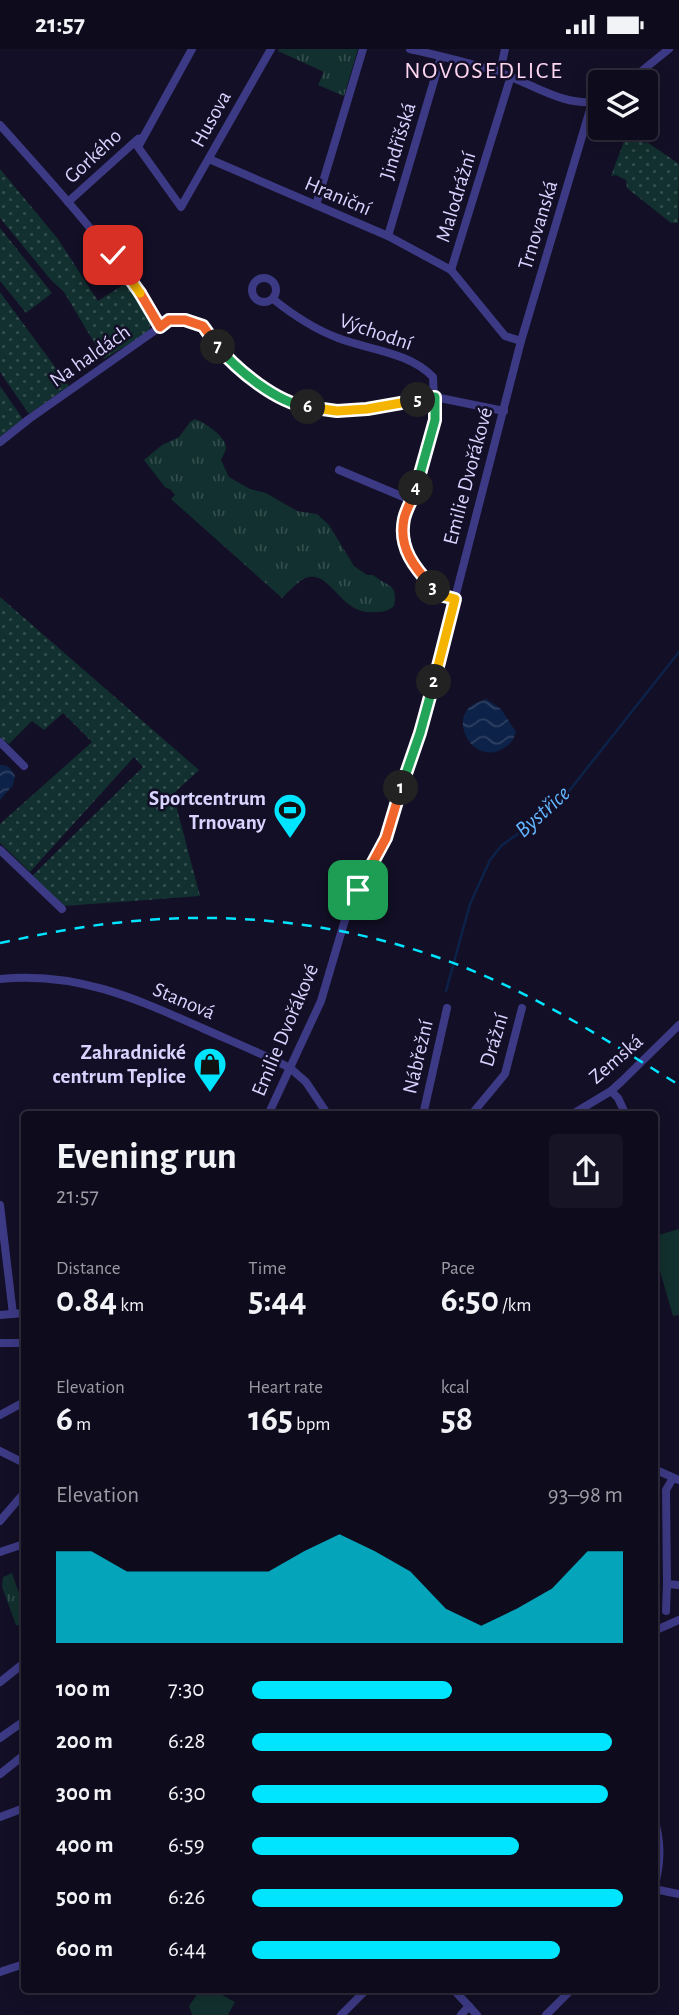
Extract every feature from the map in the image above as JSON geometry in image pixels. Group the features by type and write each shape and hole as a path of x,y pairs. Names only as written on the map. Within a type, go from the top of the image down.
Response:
{"street":[{"name":"Gorkého","path":"181,207 138,147 192,49"},
{"name":"Husova","path":"181,207 271,49"},
{"path":"316,205 363,49"},
{"path":"410,49 500,72 564,99 588,104"},
{"path":"500,72 505,49"},
{"path":"643,70 669,49"},
{"name":"Jindřišská","path":"388,236 441,57"},
{"name":"Malodrážní","path":"511,76 451,271 505,336 521,341"},
{"name":"Na haldách","path":"0,125 113,255 160,327 0,442"},
{"name":"Trnovanská","path":"517,357 588,127"},
{"name":"Gorkého","path":"68,202 138,138 142,138"},
{"name":"Hraniční","path":"209,159 388,236 451,271"},
{"name":"Východní","path":"273,299 317,330 397,355 424,367 433,377 435,420 413,501 404,517 404,543 413,566 434,589 455,599"},
{"path":"160,327 169,320 185,320 203,326 237,368 271,393 302,407 337,411 367,409 435,397 504,411"},
{"name":"Emilie Dvořákové","path":"270,1111 321,1001 347,914 393,819 406,769 420,733 517,357"},
{"path":"339,470 413,501"},
{"path":"0,742 24,766"},
{"path":"0,850 62,909"},
{"name":"Stanová","path":"0,979 58,978 119,992 290,1068 306,1082 325,1111"},
{"name":"Nábřežní","path":"424,1111 447,1008"},
{"name":"Drážní","path":"474,1111 505,1074 522,1008"},
{"name":"Zemská","path":"578,1111 611,1091 679,1025"},
{"path":"611,1091 624,1111"},
{"path":"0,1205 13,1314"},
{"path":"0,1315 21,1313"},
{"path":"0,1343 21,1343"},
{"path":"0,1415 21,1404"},
{"path":"0,1451 21,1462"},
{"path":"658,1471 676,1479 666,1490 666,1611"},
{"path":"0,1521 21,1496"},
{"path":"0,1552 21,1544"},
{"path":"667,1584 679,1585"},
{"path":"658,1629 679,1620"},
{"path":"0,1682 21,1665"},
{"path":"0,1738 21,1723"},
{"path":"0,1773 21,1757"},
{"path":"0,1817 21,1809"},
{"path":"658,1833 658,1875"},
{"path":"658,1889 679,1894"},
{"path":"0,1972 21,1964"},
{"path":"341,2015 363,1993"},
{"path":"457,1993 477,2015"},
{"path":"546,2015 568,1993"},
{"path":"461,2015 469,2006"}],"green space":[{"path":"358,49 344,96 318,85 324,72 278,51"},
{"path":"624,140 647,142 679,164 678,223 671,223 627,188 626,180 616,175 611,176"},
{"path":"0,169 58,239 98,301 126,283 151,321 149,332 104,359 64,292 0,218"},
{"path":"0,228 52,293 26,313 0,281"},
{"path":"0,292 69,386 29,414 0,372"},
{"path":"0,386 23,419 0,437"},
{"path":"195,419 223,439 226,448 221,460 229,477 250,489 266,493 297,511 317,514 329,525 354,566 391,587 395,593 394,606 382,612 362,611 353,607 316,577 301,581 282,598 171,499 175,495 165,487 144,460 162,445 179,437"},
{"path":"0,597 199,770 173,794 200,896 64,906 31,877 143,767 134,757 30,872 0,843 0,824 92,742 63,713 44,730 32,721 9,744 0,737"},
{"path":"679,1229 679,1315 673,1316 658,1264 658,1235"},
{"path":"12,1573 21,1599 21,1626 16,1625 2,1587 3,1577"},
{"path":"198,1993 218,1993 235,2002 228,2015 192,2015 189,2006"}],"water":[{"path":"486,699 501,709 516,732 507,746 488,753 472,745 467,738 463,721 471,706"},
{"path":"0,765 9,767 15,776 13,785 0,800"}],"waterway":[{"name":"Bystřice","path":"446,991 470,904 490,860 502,845 569,791 679,652"}],"railway":[{"path":"0,943 86,927 163,919 260,920 356,934 449,961 518,991 565,1016 679,1085"}],"place":[{"name":"Sportcentrum Trnovany","path":"290,840"},
{"name":"Zahradnické centrum Teplice","path":"210,1094"}],"district":[{"name":"NOVOSEDLICE","path":"484,71"}],"route":[{"path":"113,255 160,327 169,320 185,320 203,326 237,368 271,393 302,407 337,411 367,409 435,397 435,420 413,501 404,517 404,543 413,566 434,589 455,599 420,733 406,769 393,819 373,865 358,890"}]}
